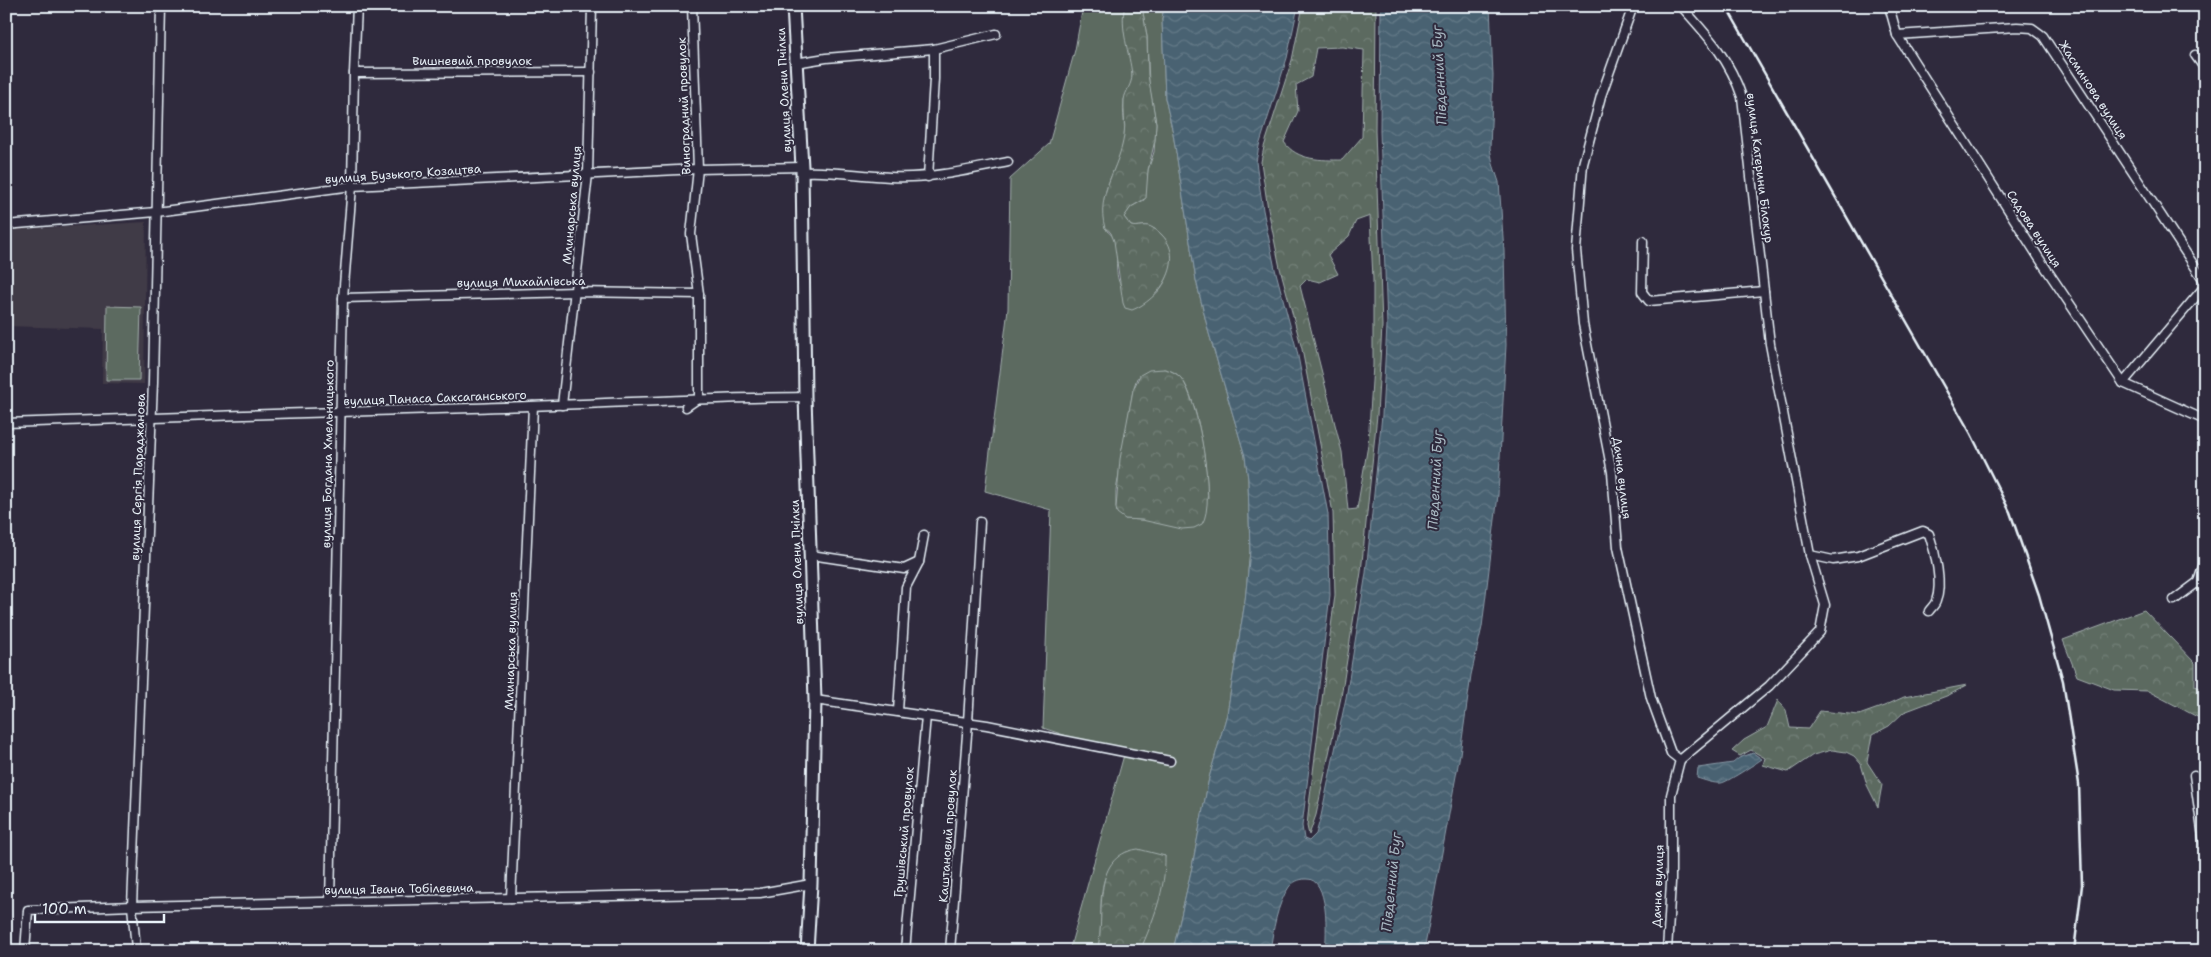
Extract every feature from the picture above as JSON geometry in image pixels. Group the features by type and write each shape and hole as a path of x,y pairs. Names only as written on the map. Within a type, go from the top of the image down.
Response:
{"street":[{"name":"вулиця Сергія Параджанова","path":"136,949 132,906 152,417 161,6"},
{"name":"вулиця Богдана Хмельницького","path":"330,902 339,412 343,298 352,186 357,6"},
{"name":"Млинарська вулиця","path":"562,405 588,174 592,6"},
{"name":"Виноградний провулок","path":"692,6 698,169 692,234 699,294 700,398"},
{"name":"вулиця Олени Пчілки","path":"793,6 802,169 805,396 815,700 811,884 807,951"},
{"name":"Дачна вулиця","path":"1633,6 1601,96 1583,164 1576,250 1583,324 1612,472 1618,547 1652,698 1671,753 1680,760 1671,795 1671,882 1667,951"},
{"name":"вулиця Катерини Білокур","path":"1680,760 1769,686 1820,632 1825,605 1810,555 1770,344 1742,97 1734,75 1712,40 1681,6"},
{"name":"Садова вулиця","path":"1889,6 1897,35 2039,258 2123,384"},
{"name":"Жасминова вулиця","path":"1897,35 2018,26 2032,28 2043,36 2205,282"},
{"path":"795,63 826,58 934,50 996,34"},
{"path":"928,177 934,50"},
{"path":"2195,55 2205,69"},
{"name":"Вишневий провулок","path":"354,73 591,72"},
{"path":"802,169 890,177 928,177 1008,162"},
{"name":"вулиця Бузького Козацтва","path":"6,224 156,212 352,186 698,169 802,169"},
{"path":"1644,241 1642,292 1649,301 1764,291"},
{"path":"2205,286 2123,384 2205,420"},
{"name":"вулиця Михайлівська","path":"343,298 575,292 699,294"},
{"name":"вулиця Панаса Саксаганського","path":"6,423 562,405 700,398 805,396"},
{"path":"686,407 700,398"},
{"name":"Млинарська вулиця","path":"511,898 533,406"},
{"name":"Каштановий провулок","path":"950,951 968,722 980,522"},
{"path":"1810,555 1834,560 1858,556 1922,531 1929,534 1934,550 1939,585 1936,602 1929,611"},
{"path":"898,710 906,587 919,562 924,534"},
{"path":"811,555 904,569 919,562"},
{"path":"2174,600 2198,582 2205,561"},
{"path":"2198,582 2205,590"},
{"path":"815,700 898,710 968,722 1170,761"},
{"name":"Грушівський провулок","path":"905,951 926,716"},
{"path":"2194,775 2204,832 2205,851"},
{"name":"вулиця Івана Тобілевича","path":"25,951 28,910 132,906 760,893 811,884"}],"shaded area":[{"path":"146,222 144,384 102,383 103,329 6,326 6,230"}],"green space":[{"path":"1083,6 1125,6 1123,15 1124,25 1132,64 1132,74 1124,100 1124,139 1105,193 1104,217 1107,231 1115,241 1120,284 1140,306 1161,288 1169,272 1170,263 1168,245 1158,231 1148,226 1131,226 1124,217 1131,207 1144,200 1148,170 1154,152 1156,123 1149,84 1147,37 1142,6 1164,6 1162,19 1165,98 1173,133 1196,280 1208,330 1245,456 1248,479 1250,551 1245,601 1227,714 1209,778 1173,951 1140,951 1157,906 1165,856 1126,852 1115,861 1107,872 1103,884 1100,938 1097,951 1069,951 1124,755 1043,728 1051,510 985,491 1008,309 1010,179 1049,144 1075,50","holes":["1164,369 1175,373 1181,378 1193,402 1204,454 1208,499 1142,520 1125,519 1116,508 1116,491 1133,390 1137,378"]},
{"path":"1125,6 1142,6 1147,37 1148,75 1156,123 1155,140 1148,170 1146,198 1131,207 1124,217 1131,226 1153,228 1164,238 1170,249 1171,261 1169,273 1163,285 1144,304 1132,310 1125,308 1123,303 1114,241 1111,233 1105,228 1103,216 1103,204 1109,181 1122,147 1125,131 1124,100 1132,79 1123,23"},
{"path":"1303,6 1376,6 1375,131 1382,326 1377,415 1361,572 1341,697 1316,815 1309,835 1307,826 1309,805 1335,595 1333,513 1302,349 1280,268 1261,162 1292,60","holes":["1342,47 1364,50 1362,137 1342,160 1303,156 1289,148 1284,142 1298,111 1296,85 1311,77 1316,48","1370,216 1373,279 1373,365 1368,445 1357,509 1348,510 1342,452 1300,286 1307,279 1320,282 1338,274 1328,255 1349,236 1356,221"]},
{"path":"107,306 141,307 139,380 106,380"},
{"path":"1164,369 1179,376 1187,389 1194,406 1204,450 1207,495 1206,512 1202,524 1194,528 1182,529 1142,520 1125,519 1117,513 1116,508 1120,459 1133,390 1140,375 1149,370"},
{"path":"2144,610 2195,663 2195,686 2205,690 2205,721 2148,691 2114,690 2077,676 2063,640"},
{"path":"1967,685 1949,695 1904,712 1889,726 1872,735 1867,762 1882,785 1878,807 1867,785 1861,764 1854,756 1846,752 1832,750 1813,755 1788,772 1763,765 1765,758 1751,750 1740,756 1732,751 1744,740 1767,727 1778,700 1786,710 1790,728 1808,729 1820,711 1859,715 1904,697"},
{"path":"1138,849 1165,856 1161,893 1150,928 1140,951 1097,951 1100,937 1102,890 1106,876 1112,863 1122,854"}],"water":[{"name":"Південний Буг","path":"1164,6 1298,6 1287,58 1259,146 1256,162 1275,269 1297,351 1328,514 1330,595 1302,826 1304,839 1309,841 1316,834 1321,816 1346,698 1366,573 1382,415 1387,326 1380,131 1381,6 1490,6 1493,76 1490,148 1499,182 1504,251 1506,345 1498,495 1482,627 1471,675 1460,754 1424,951 1325,951 1326,921 1323,897 1314,881 1306,879 1294,882 1281,901 1270,951 1173,951 1209,778 1227,714 1245,601 1250,551 1248,479 1245,456 1208,330 1196,280 1173,133 1165,98 1162,19"},
{"path":"1753,753 1762,759 1724,782 1715,783 1697,778 1698,768 1733,763 1739,758"}],"railway":[{"path":"1726,6 1971,434 2010,512 2039,595 2063,681 2079,784 2082,885 2074,951"}]}
